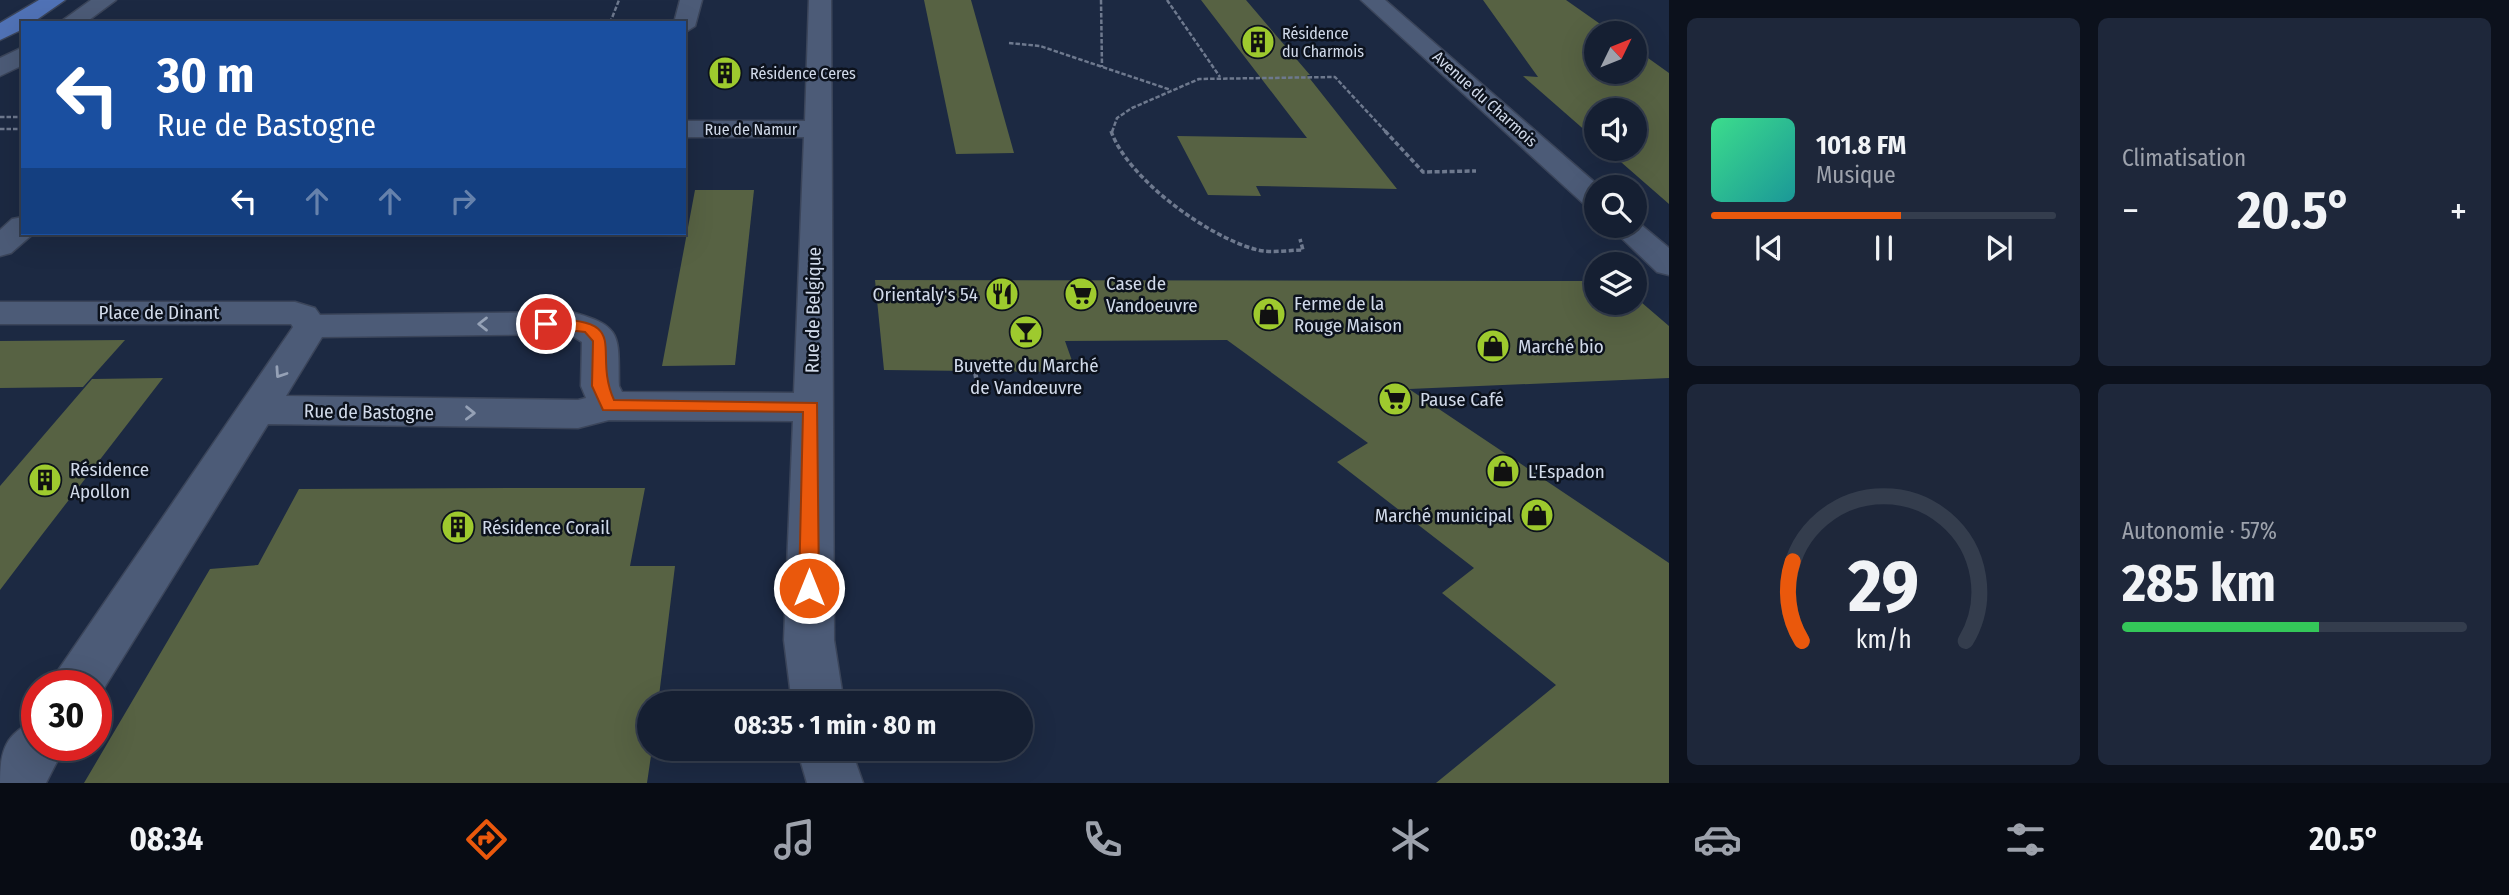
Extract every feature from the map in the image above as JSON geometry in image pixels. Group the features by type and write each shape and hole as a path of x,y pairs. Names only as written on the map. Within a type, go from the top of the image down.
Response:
{"main road":[{"path":"0,33 54,0"}],"street":[{"path":"74,21 105,0"},
{"path":"685,21 691,0"},
{"name":"Rue de Belgique","path":"816,691 809,640 820,0"},
{"name":"Avenue du Charmois","path":"1372,0 1584,188"},
{"path":"0,69 21,55"},
{"name":"Rue de Namur","path":"686,129 817,129"},
{"path":"0,246 21,228"},
{"path":"1639,238 1669,265"},
{"name":"Place de Dinant","path":"0,313 295,313 303,316 311,327"},
{"path":"87,670 311,327 342,324 581,326 590,329 600,341 600,386 609,406"},
{"name":"Rue de Bastogne","path":"255,410 578,414 609,406 811,407"},
{"path":"14,783 28,761"},
{"path":"828,761 835,783"}],"path":[{"path":"611,21 619,0"},
{"path":"1101,0 1102,67"},
{"path":"1167,0 1221,77"},
{"path":"1009,43 1040,46 1171,90"},
{"path":"1300,239 1303,250 1262,250 1242,244 1182,208 1120,154 1111,130 1117,118 1132,107 1199,79 1335,77 1423,172 1476,171"},
{"path":"0,117 21,117"},
{"path":"0,129 21,129"},
{"path":"975,371 977,383"}],"building":[{"path":"924,0 971,0 1014,153 956,154"},
{"path":"1201,0 1246,0 1310,75 1307,75 1397,189 1256,186 1261,196 1208,195 1177,136 1307,138"},
{"path":"1483,0 1566,0 1596,21 1584,21 1584,84 1647,84 1647,57 1669,73 1669,204 1647,185 1647,175 1636,175 1620,161 1647,161 1647,98 1584,98 1584,129 1523,76 1538,77"},
{"path":"695,190 754,190 735,365 662,366"},
{"name":"Marché municipal","path":"875,280 1584,281 1584,315 1647,315 1647,307 1669,326 1669,378 1409,389 1669,563 1669,783 1436,783 1556,685 1442,593 1474,568 1337,462 1368,443 1227,340 1065,341 1076,372 884,370"},
{"path":"125,340 83,387 0,388 0,341"},
{"name":"Résidence Apollon","path":"163,378 0,590 0,486 92,379"},
{"path":"645,488 630,566 675,566 660,691 637,691 637,761 650,761 647,783 84,783 97,761 112,761 112,735 210,569 258,565 299,489"}],"place":[{"name":"Résidence du Charmois","path":"1258,42"},
{"name":"Résidence Ceres","path":"725,73"},
{"name":"Orientaly's 54","path":"1002,294"},
{"name":"Case de Vandoeuvre","path":"1081,294"},
{"name":"Ferme de la Rouge Maison","path":"1269,314"},
{"name":"Buvette du Marché de Vandœuvre","path":"1026,332"},
{"name":"Marché bio","path":"1493,346"},
{"name":"Pause Café","path":"1395,399"},
{"name":"L'Espadon","path":"1503,471"},
{"name":"Résidence Apollon","path":"45,480"},
{"name":"Marché municipal","path":"1537,515"},
{"name":"Résidence Corail","path":"458,527"}],"route":[{"path":"546,324 571,324 590,329 600,341 600,386 609,406 811,407 809,588"}]}
